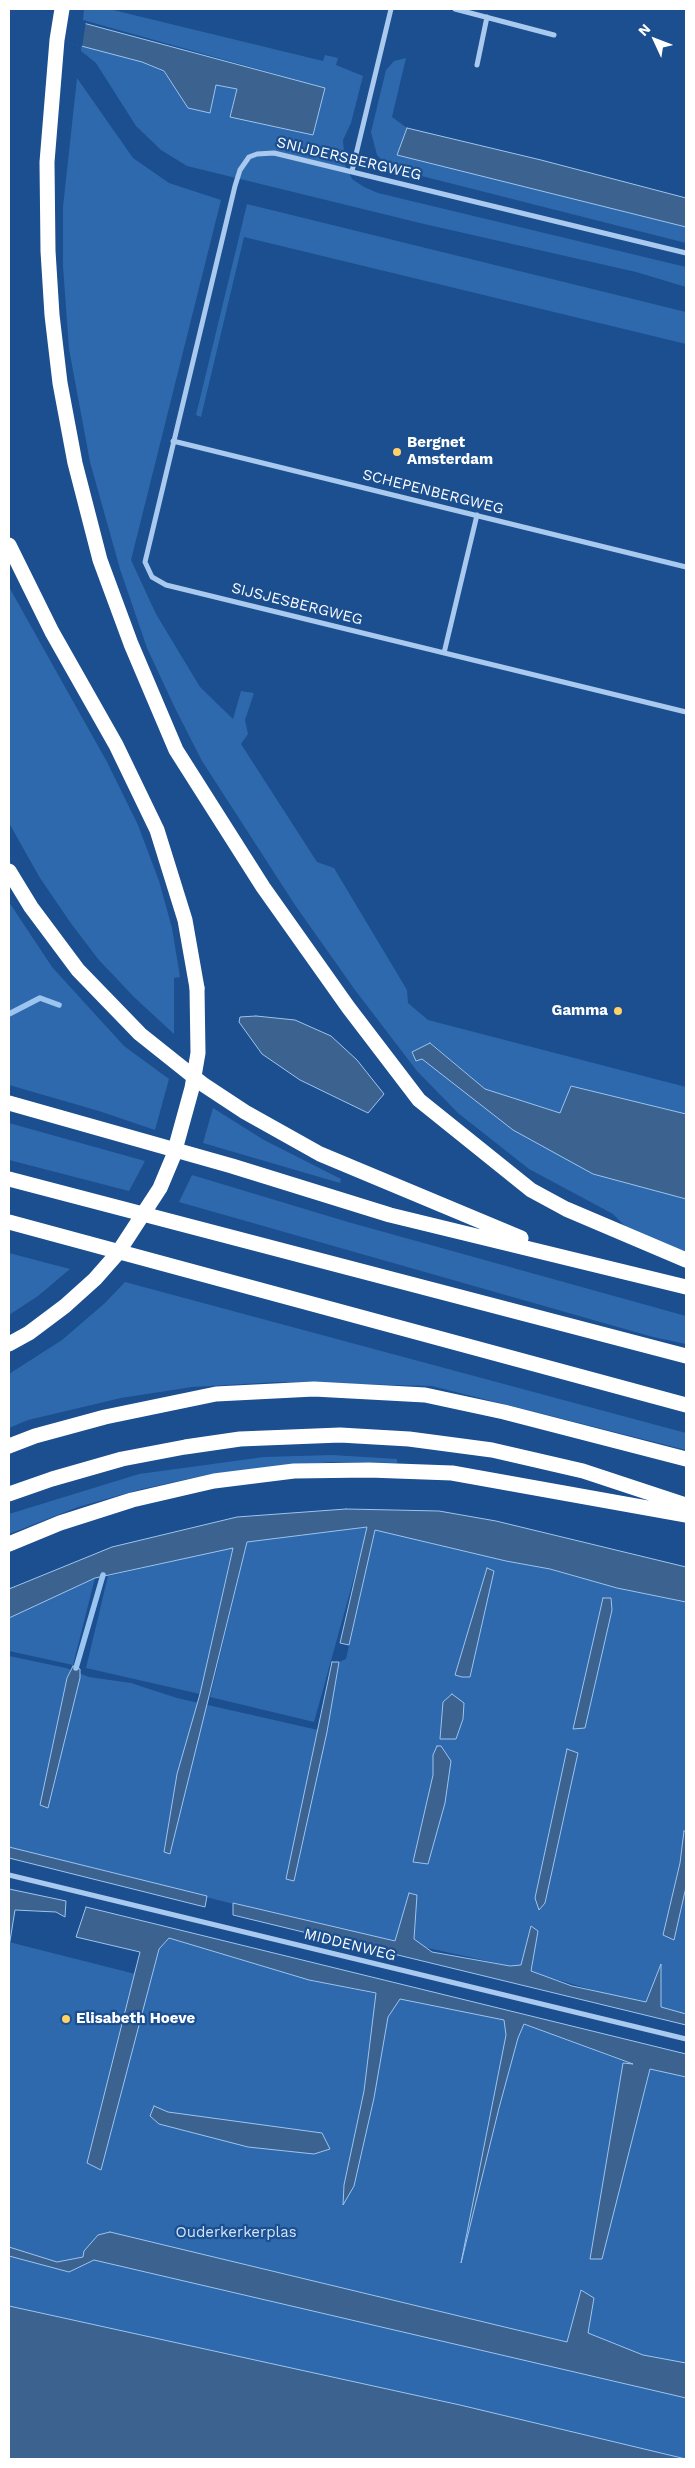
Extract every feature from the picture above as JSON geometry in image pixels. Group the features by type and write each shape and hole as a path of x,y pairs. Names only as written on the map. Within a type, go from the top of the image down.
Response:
{"highway":[{"path":"62,9 47,162 48,250 52,315 60,383 75,463 100,560 176,750 268,895 348,1008 419,1100 531,1190 566,1208 686,1260"},
{"path":"9,545 52,632 116,745 157,830 185,920 197,988 198,1053 192,1088 173,1157 160,1188 117,1254 95,1279 65,1306 29,1333 9,1344"},
{"path":"9,871 31,907 78,970 140,1034 204,1085 245,1112 320,1154 562,1255"},
{"path":"9,1103 232,1166 390,1215 686,1286"},
{"path":"9,1179 686,1356"},
{"path":"9,1222 686,1406"},
{"path":"9,1446 35,1436 104,1417 216,1394 314,1389 425,1395 504,1412 686,1459"},
{"path":"9,1494 52,1479 122,1459 185,1447 240,1440 340,1435 409,1439 492,1450 583,1471 686,1505"},
{"path":"9,1544 60,1523 132,1500 214,1481 294,1471 369,1470 452,1473 686,1515"}],"street":[{"path":"352,172 391,9"},
{"path":"455,9 554,35"},
{"path":"477,66 487,17"},
{"name":"SNIJDERSBERGWEG","path":"148,572 145,555 235,186 243,163 249,157 266,152 686,253"},
{"name":"SCHEPENBERGWEG","path":"173,441 686,567"},
{"path":"444,653 477,515"},
{"name":"SIJSJESBERGWEG","path":"148,572 157,582 166,585 686,712"},
{"name":"MIDDENWEG","path":"9,1875 686,2039"}],"green space":[{"path":"84,9 109,9 323,61 325,55 338,58 336,65 363,76 351,123 343,140 345,165 352,179 364,187 378,193 686,267 686,287 636,272 424,224 187,166 161,150 136,126 96,63 81,51 81,45 142,62 164,72 188,108 216,85 237,89 230,116 313,135 325,88 83,20"},
{"path":"406,58 392,117 407,128 397,155 686,226 686,243 390,168 377,155 371,132 386,70 394,61"},
{"path":"77,78 133,158 169,183 221,200 131,560 156,614 200,687 233,719 241,691 254,693 245,720 248,734 241,744 317,862 334,868 407,990 408,1003 428,1020 686,1087 686,1114 571,1086 560,1113 485,1089 431,1043 412,1052 416,1060 422,1058 593,1174 686,1199 686,1252 626,1227 613,1214 529,1169 458,1113 417,1071 355,990 295,905 202,761 147,648 120,569 90,462 69,349 63,266 63,207"},
{"path":"247,204 686,312 686,344 244,237 201,417 196,415"},
{"path":"9,587 107,762 138,825 159,881 172,928 180,977 174,978 174,1034 134,997 98,959 40,878 9,823"},
{"path":"9,902 52,967 124,1046 169,1079 155,1130 99,1111 9,1085"},
{"path":"213,1108 264,1140 341,1179 340,1183 203,1143"},
{"path":"9,1123 145,1161 129,1191 9,1160"},
{"path":"192,1175 348,1222 686,1316 686,1344 653,1337 179,1202"},
{"path":"9,1253 70,1269 38,1296 9,1315"},
{"path":"125,1282 686,1433 686,1450 432,1386 278,1382 192,1387 121,1398 28,1420 9,1428 9,1374 62,1340 105,1303"},
{"path":"332,1455 397,1459 397,1463 331,1462 211,1474 142,1489 78,1507 9,1534 9,1514 139,1474 264,1457"},
{"path":"368,1527 314,1722 210,1697 247,1542"},
{"path":"375,1530 506,1561 549,1569 617,1588 686,1602 686,2017 510,1966 277,1915 9,1847 9,1656 66,1668 89,1677 131,1683 177,1698 327,1732 339,1662 346,1659","holes":["487,1568 494,1571 456,1675","443,1702 449,1738 440,1739","441,1746 451,1761 414,1862 433,1775 433,1755"]},
{"path":"233,1547 200,1694 86,1668 108,1576"},
{"path":"95,1578 73,1665 9,1651 9,1616"},
{"name":"Ouderkerkerplas","path":"169,1938 309,1980 524,2024 631,2064 686,2077 686,2459 9,2459 9,1942 151,1978 159,1949"}],"shaded area":[{"path":"9,9 26,9 87,24 325,88 313,135 230,117 237,89 216,85 210,113 188,108 164,71 142,62 9,27"},
{"path":"407,128 541,160 686,198 686,227 397,155"},
{"path":"256,1016 295,1020 331,1036 357,1060 384,1094 368,1113 300,1080 262,1054 239,1022 240,1017"},
{"path":"430,1043 485,1089 560,1113 571,1086 686,1114 686,1199 593,1174 513,1130 422,1059 416,1061 412,1052"},
{"path":"346,1509 439,1511 496,1521 686,1567 686,1602 617,1588 550,1569 506,1561 375,1530 349,1645 340,1643 367,1527 247,1542 170,1854 164,1852 177,1774 200,1694 233,1548 95,1578 9,1618 9,1589 112,1547 237,1517"},
{"path":"487,1568 494,1571 470,1677 462,1677 455,1675"},
{"path":"603,1598 611,1598 612,1610 585,1728 573,1729"},
{"path":"332,1662 339,1662 327,1732 294,1881 286,1879"},
{"path":"73,1666 80,1669 80,1678 48,1808 40,1805 67,1678"},
{"path":"452,1694 464,1703 463,1719 456,1739 440,1739 443,1702"},
{"path":"437,1746 441,1746 451,1761 445,1803 428,1864 413,1862 433,1775 433,1755"},
{"path":"567,1749 578,1753 545,1903 539,1910 535,1898"},
{"path":"684,1831 686,1831 686,1887 674,1940 663,1935 680,1863"},
{"path":"9,1847 207,1896 205,1907 9,1858"},
{"path":"9,1889 66,1901 65,1917 56,1912 15,1910 9,1947"},
{"path":"409,1893 417,1895 414,1939 432,1952 510,1966 521,1965 531,1926 538,1931 531,1971 572,1986 646,2002 661,1964 661,2007 686,2014 686,2025 233,1915 233,1903 395,1941"},
{"path":"86,1907 686,2054 686,2077 650,2069 602,2259 590,2259 623,2063 633,2064 524,2024 518,2038 499,2108 461,2263 506,2035 504,2020 400,1999 388,2017 374,2098 354,2186 343,2205 344,2185 364,2091 376,1993 309,1980 169,1938 159,1949 101,2170 87,2163 140,1952 76,1937"},
{"path":"154,2106 168,2112 322,2133 330,2149 314,2154 248,2147 159,2124 150,2116"},
{"path":"110,2232 567,2342 581,2290 594,2298 588,2333 643,2355 686,2363 686,2398 94,2260 69,2272 9,2256 9,2247 57,2262 83,2257 84,2251 98,2235"},
{"path":"9,2306 460,2405 686,2459 9,2459"}],"pier":[{"path":"9,9 37,9 86,21 82,47 9,29"}],"waterway":[{"path":"9,1014 40,998 59,1005"},
{"path":"76,1668 103,1575"}],"place":[{"name":"Bergnet Amsterdam","path":"397,452"},
{"name":"Gamma","path":"618,1011"},
{"name":"Elisabeth Hoeve","path":"66,2019"}]}
